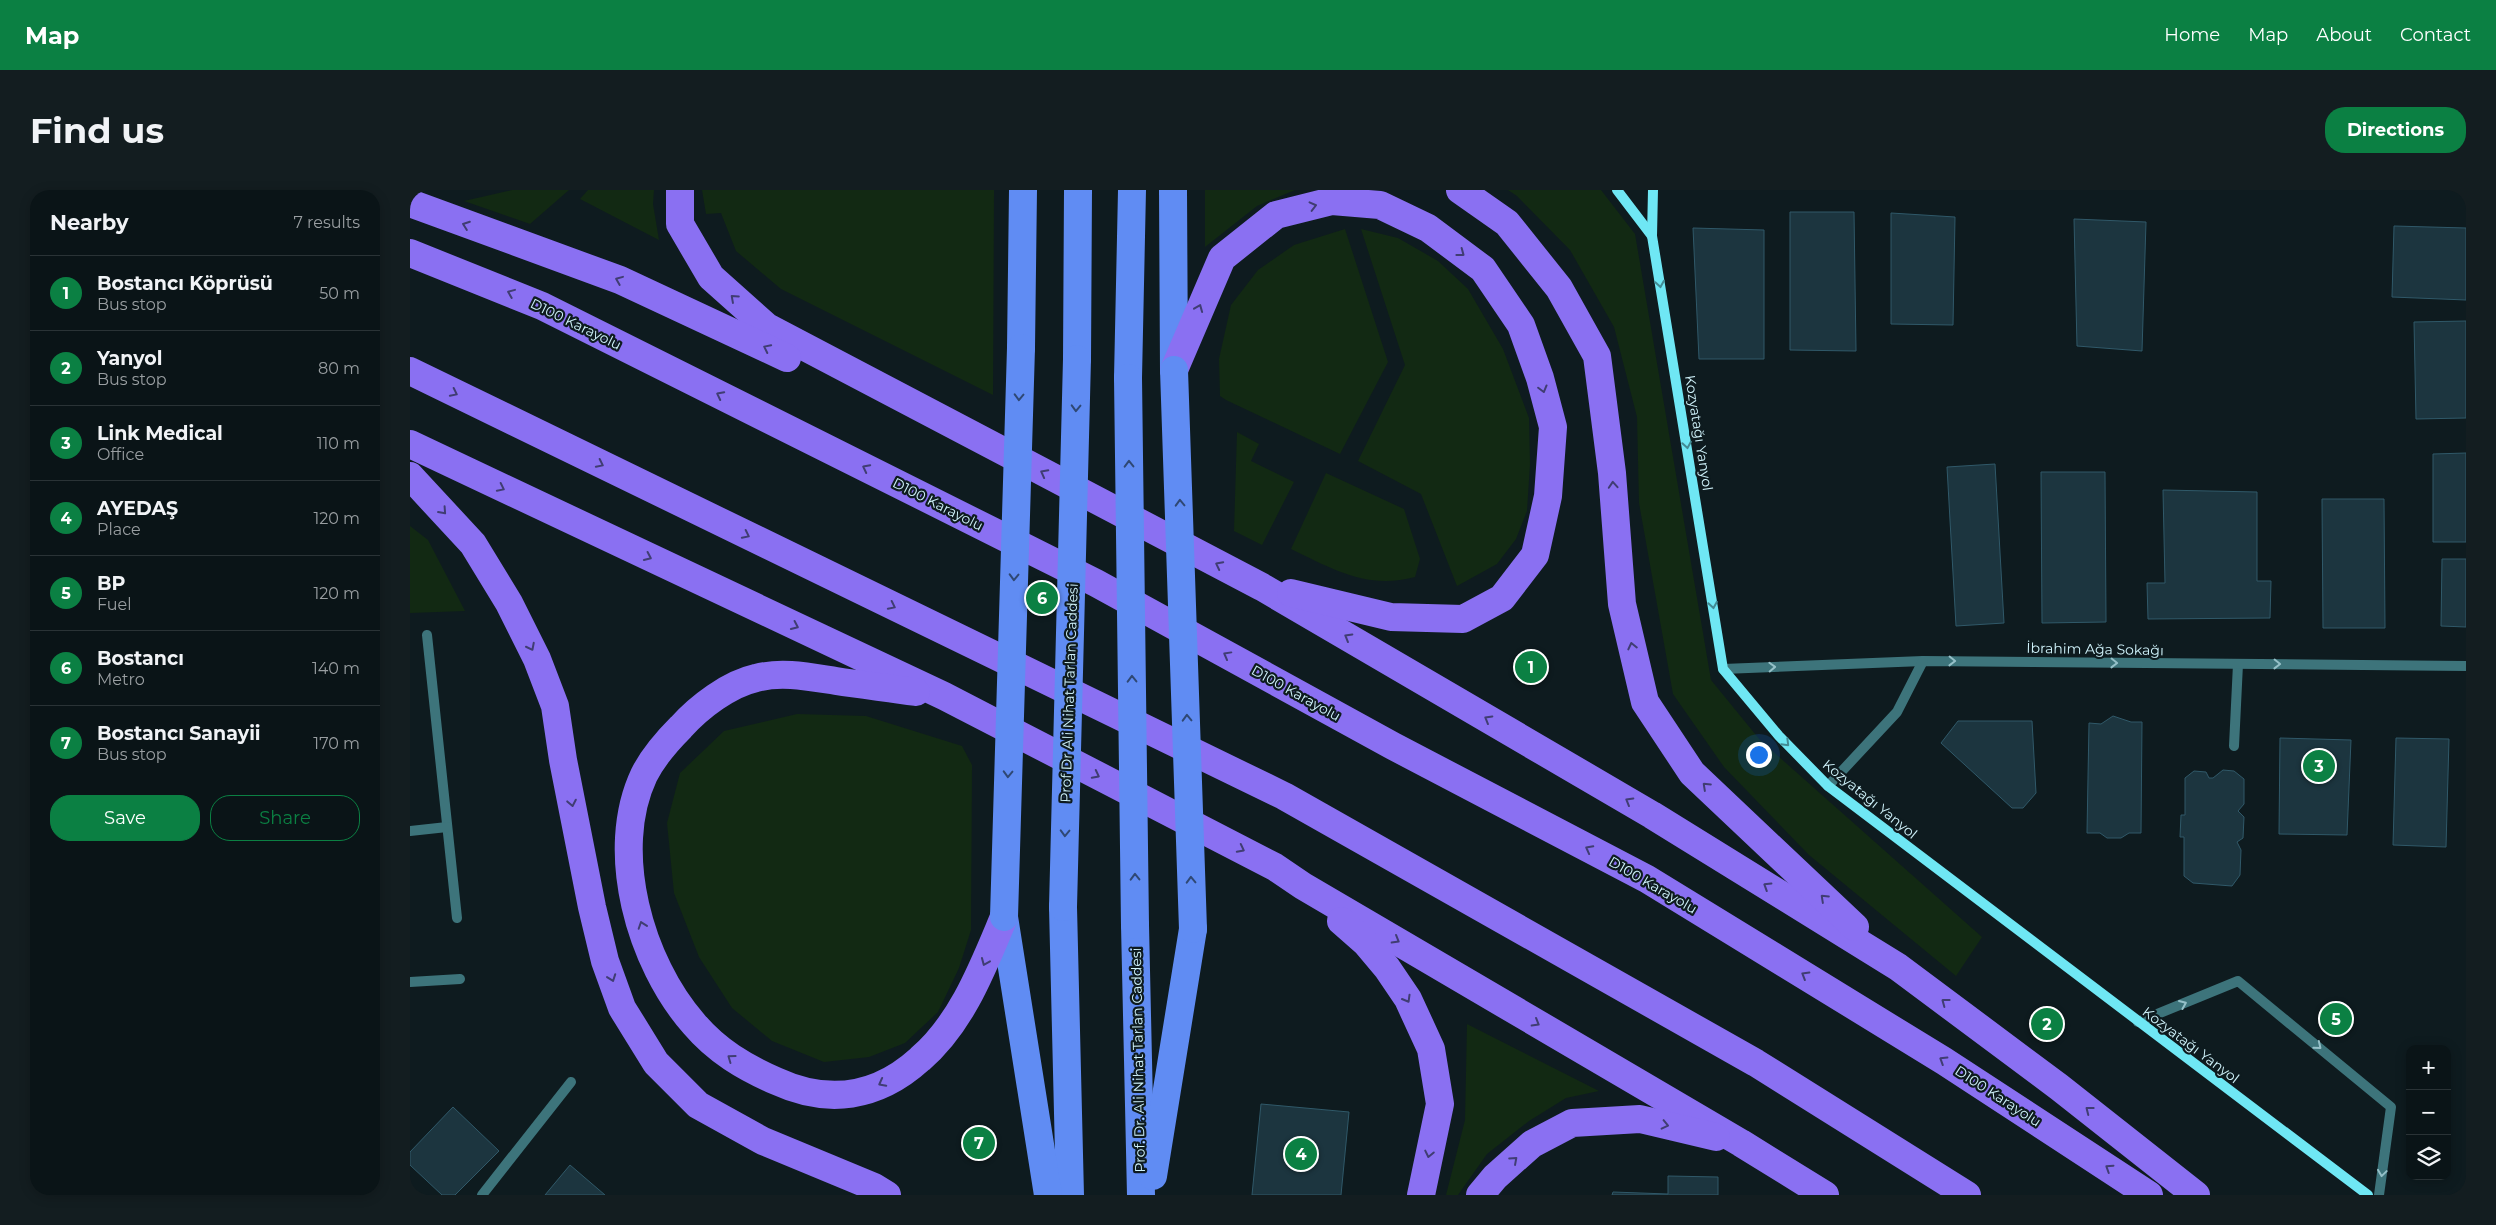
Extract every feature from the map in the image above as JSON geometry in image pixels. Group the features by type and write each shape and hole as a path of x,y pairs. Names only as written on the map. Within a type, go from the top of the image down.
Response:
{"highway":[{"path":"680,190 680,224 711,277 766,327 1262,587 1652,815 1898,967 2059,1087 2196,1195"},
{"path":"1460,190 1507,223 1559,288 1597,356 1612,473 1622,604 1645,702 1692,773 1898,967"},
{"path":"1174,370 1222,258 1276,215 1332,201 1380,205 1428,228 1483,269 1521,325 1540,378 1553,427 1551,456 1548,496 1535,555 1502,598 1463,619 1391,617 1262,587"},
{"path":"410,203 620,280 795,362 973,435"},
{"name":"D100 Karayolu","path":"410,253 542,306 1096,583 1393,746 1647,880 1944,1061 2149,1195"},
{"path":"410,371 1284,796 1756,1064 1967,1195"},
{"path":"410,444 944,696 1267,863 1741,1143 1825,1195"},
{"path":"410,476 473,544 509,603 537,659 555,706 563,760 592,907 605,961 622,1008 656,1063 698,1105 763,1141 874,1187 887,1195"},
{"path":"944,696 789,674 755,678 719,695 695,711 654,758 644,776 635,800 629,830 632,895 656,962 674,998 694,1024 733,1060 781,1084 825,1096 848,1096 864,1093 918,1061 934,1046 950,1026 980,973 1004,918"},
{"path":"1304,886 1366,944 1387,968 1408,999 1431,1049 1440,1104 1421,1195"},
{"path":"1480,1195 1495,1177 1532,1144 1572,1124 1640,1120 1741,1143"}],"main road":[{"path":"1022,190 1021,348 1004,918 1048,1195"},
{"name":"Prof Dr Ali Nihat Tarlan Caddesi","path":"1070,1195 1063,907 1078,359 1078,190"},
{"name":"Prof. Dr. Ali Nihat Tarlan Caddesi","path":"1132,190 1128,378 1135,925 1141,1195"},
{"path":"1150,1195 1193,929 1174,370 1173,190"},
{"path":"1616,190 1652,236"},
{"name":"Kozyatağı Yanyol","path":"1653,190 1652,236 1723,669 1779,736 1828,786 2368,1195"}],"street":[{"path":"427,635 457,918"},
{"name":"İbrahim Ağa Sokağı","path":"1723,669 1923,661 2466,666"},
{"path":"1828,786 1897,712 1923,661"},
{"path":"2234,746 2238,664"},
{"path":"410,831 448,827"},
{"path":"410,982 460,979"},
{"path":"2138,1022 2238,981 2391,1107 2379,1195"},
{"path":"482,1195 571,1082"}],"green space":[{"path":"512,190 569,190 530,224 464,201"},
{"path":"588,190 654,190 653,204 659,240 580,199"},
{"path":"702,190 994,190 993,395 781,289 736,251 721,213 706,214"},
{"path":"1205,190 1295,190 1257,206 1205,247"},
{"path":"1508,190 1601,190 1635,234 1711,680 1760,740 1982,937 1956,976 1809,855 1724,767 1673,694 1639,503 1637,417 1614,327 1570,250 1517,196"},
{"path":"1345,229 1388,362 1340,454 1220,396 1219,359 1231,305 1258,270 1294,245"},
{"path":"1361,229 1398,238 1438,261 1468,289 1503,349 1529,418 1530,464 1527,511 1516,539 1497,564 1457,586 1421,494 1358,461 1405,365"},
{"path":"1237,432 1259,444 1251,461 1294,482 1262,545 1234,531"},
{"path":"1326,473 1404,509 1420,559 1415,577 1381,581 1366,579 1321,564 1291,549"},
{"path":"410,526 428,540 465,611 410,613"},
{"path":"797,714 866,716 962,746 972,765 971,930 959,968 938,1012 905,1043 869,1057 824,1062 772,1041 732,1008 699,957 674,893 667,823 680,773 724,731"},
{"path":"1467,1024 1599,1091 1566,1098 1529,1121 1487,1154 1458,1195 1446,1195 1465,1120"}],"building":[{"path":"1790,212 1854,212 1856,351 1790,350"},
{"path":"1891,213 1955,217 1953,325 1891,324"},
{"path":"2074,219 2146,222 2142,351 2077,346"},
{"path":"2394,226 2466,228 2466,300 2392,297"},
{"path":"1693,228 1764,230 1764,359 1699,359"},
{"path":"2466,321 2466,418 2416,419 2414,322"},
{"path":"2466,453 2466,542 2433,542 2433,454"},
{"path":"1995,464 2004,623 1956,626 1947,467"},
{"path":"2041,472 2105,472 2106,622 2042,623"},
{"path":"2163,490 2257,492 2257,581 2271,581 2270,618 2148,619 2147,583 2165,583"},
{"path":"2322,499 2384,499 2385,628 2323,628"},
{"path":"2442,559 2466,559 2466,627 2441,626"},
{"path":"2113,716 2131,722 2142,722 2141,833 2129,833 2121,838 2107,838 2100,833 2087,833 2089,723 2101,724"},
{"path":"1958,721 2032,721 2036,793 2023,808 2012,808 1941,743"},
{"path":"2280,738 2351,740 2347,835 2279,834"},
{"path":"2396,738 2449,739 2446,847 2393,845"},
{"path":"2223,770 2234,771 2244,779 2244,804 2238,811 2244,817 2243,838 2237,842 2241,850 2240,875 2232,886 2193,883 2184,876 2184,837 2180,837 2181,815 2185,815 2185,778 2194,771 2206,772 2209,778 2213,778"},
{"path":"1261,1104 1349,1112 1341,1195 1252,1195"},
{"path":"453,1107 499,1151 455,1195 442,1195 410,1165 410,1152"},
{"path":"570,1165 605,1195 545,1195"},
{"path":"1668,1176 1718,1177 1718,1195 1612,1195 1613,1192 1668,1194"}],"place":[{"name":"Bostancı","path":"1042,598"},
{"name":"Bostancı Köprüsü","path":"1531,667"},
{"name":"Link Medical","path":"2319,766"},
{"name":"BP","path":"2336,1019"},
{"name":"Yanyol","path":"2047,1024"},
{"name":"Bostancı Sanayii","path":"979,1143"},
{"name":"AYEDAŞ","path":"1301,1154"}]}
